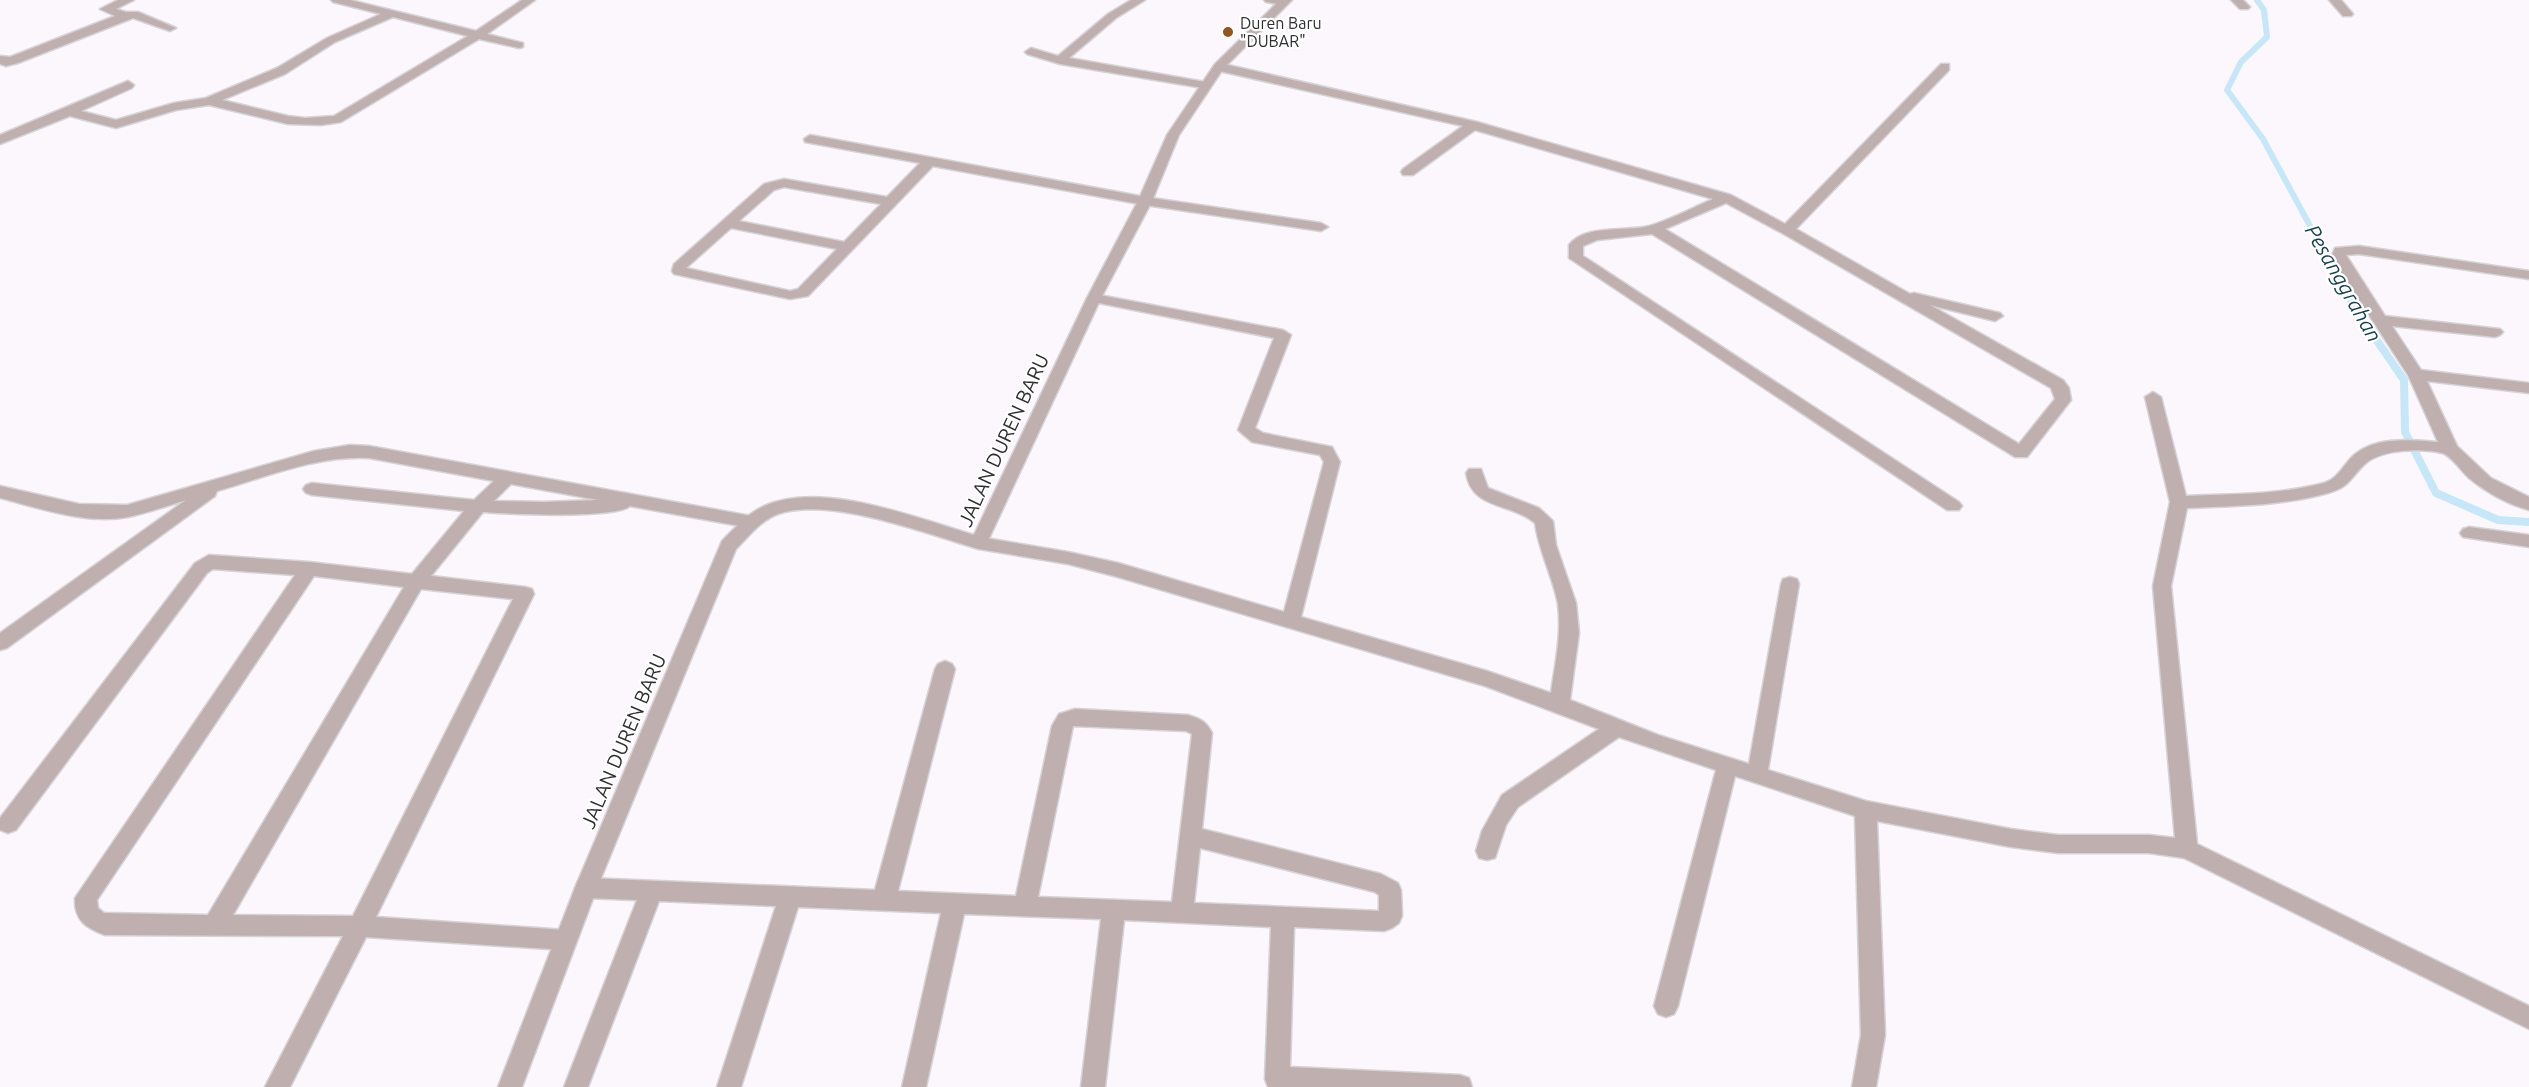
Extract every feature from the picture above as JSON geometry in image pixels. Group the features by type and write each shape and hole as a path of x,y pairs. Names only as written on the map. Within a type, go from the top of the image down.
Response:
{"street":[{"path":"125,16 106,9 128,0"},
{"path":"337,0 519,45"},
{"path":"209,101 275,117 318,121 337,119 477,35 529,0"},
{"path":"1060,60 1112,16 1139,0"},
{"path":"2335,0 2347,14"},
{"name":"JALAN DUREN BARU","path":"510,1087 565,940 728,546 751,522 775,509 808,503 844,506 979,543 1094,298 1145,201 1173,135 1220,67 1280,1"},
{"path":"0,60 6,62 14,60 134,14 170,28"},
{"path":"69,112 116,124 174,107 209,101 281,71 331,40 391,14"},
{"path":"1031,52 1060,60 1205,86"},
{"path":"1220,67 1473,124 1726,198 1787,230 2061,388 2063,400 2021,453 1654,229"},
{"path":"1787,230 1945,67"},
{"path":"0,140 128,85"},
{"path":"1408,172 1473,124"},
{"path":"810,139 1145,201 1321,227"},
{"path":"890,202 776,183 728,223 680,267 679,271 797,295 803,293 890,202 930,160"},
{"path":"1726,198 1654,229 1587,238 1576,245 1574,254 1580,263 1953,506"},
{"path":"728,223 847,247"},
{"path":"2529,275 2359,250 2340,251 2339,255 2342,263 2417,375 2449,448 2465,467 2486,485 2529,504"},
{"path":"1895,293 1995,316"},
{"path":"1094,298 1283,335 1246,430 1258,438 1326,451 1332,462 1291,621"},
{"path":"2380,320 2494,332"},
{"path":"2417,375 2529,388"},
{"path":"2153,397 2179,502 2162,586 2187,849"},
{"path":"2179,502 2264,497 2328,487 2345,480 2354,465 2367,453 2387,447 2449,448"},
{"path":"0,492 90,513 108,514 127,511 314,458 350,451 369,452 506,479 751,522"},
{"path":"1475,473 1477,486 1482,492 1533,512 1544,521 1547,544 1567,603 1569,633 1559,704"},
{"path":"214,926 416,582 478,506 506,479"},
{"path":"0,643 220,484"},
{"path":"312,489 478,506 590,508 645,502"},
{"path":"2469,533 2529,541"},
{"path":"979,543 1092,563 1486,679 1559,704 1616,728 1866,810 1970,831 2046,843 2149,844 2187,849 2529,1018"},
{"path":"8,824 201,568 213,561 309,569 525,594 277,1087"},
{"path":"309,569 86,898 85,910 91,919 105,925 360,926 565,940"},
{"path":"1757,775 1790,584"},
{"path":"884,900 945,669"},
{"path":"1025,906 1062,726 1066,720 1075,717 1188,723 1198,727 1202,733 1182,912"},
{"path":"1487,851 1490,833 1498,815 1510,801 1616,728"},
{"path":"1666,1006 1727,766"},
{"path":"1864,1087 1873,1035 1866,810"},
{"path":"586,888 1384,921 1391,916 1391,893 1382,884 1191,836"},
{"path":"576,1087 651,892"},
{"path":"729,1087 790,897"},
{"path":"914,1087 954,903"},
{"path":"1093,1087 1114,909"},
{"path":"1283,916 1277,1083 1460,1087"}],"waterway":[{"name":"Pesanggrahan","path":"2257,0 2264,10 2267,37 2241,62 2227,90 2263,139 2334,270"},
{"name":"Pesanggrahan","path":"2334,269 2356,310 2404,380 2405,432 2436,493 2498,520 2529,522"}],"place":[{"name":"Duren Baru \"DUBAR\"","path":"1228,32"}]}
